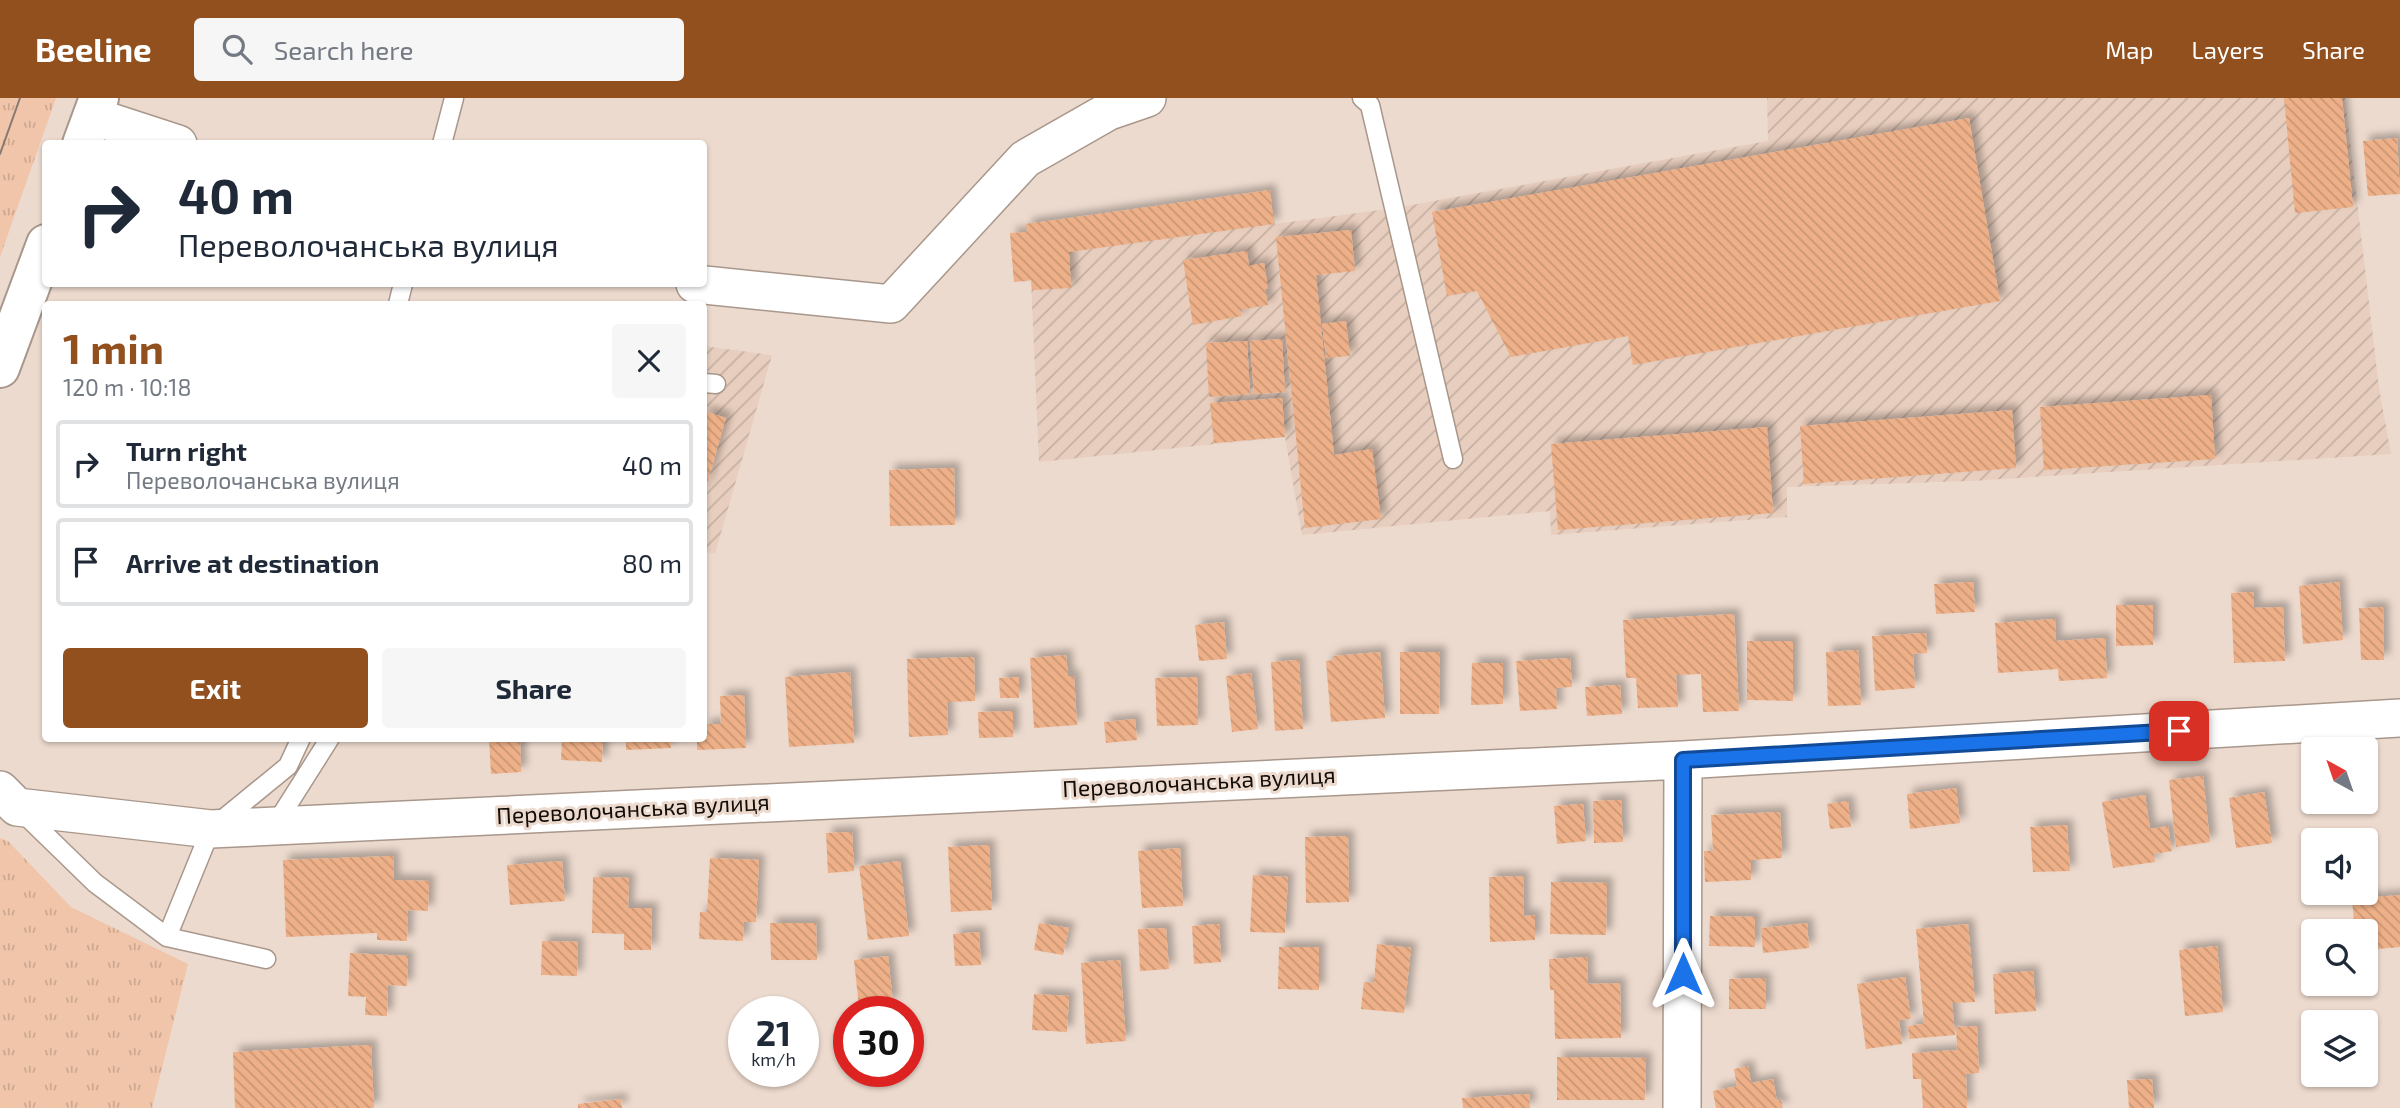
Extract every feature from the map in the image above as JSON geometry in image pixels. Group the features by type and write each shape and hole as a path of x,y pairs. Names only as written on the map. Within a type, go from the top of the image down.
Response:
{"highway":[{"path":"0,368 42,255"}],"street":[{"path":"707,285 891,304 1025,159 1109,111 1147,98"},
{"path":"91,119 164,140"},
{"name":"Переволочанська вулиця","path":"5,797 211,829 1683,760 2400,718"},
{"path":"1682,1108 1683,760"}],"lane":[{"path":"443,140 454,98"},
{"path":"1362,98 1370,105 1453,459"},
{"path":"167,937 211,829 288,766 299,742"},
{"path":"275,825 327,742"},
{"path":"5,797 95,883 167,937 266,959"}],"shaded area":[{"path":"1767,98 2345,98 2379,388 2391,454 1971,481 1787,487 1787,517 1551,535 1550,511 1302,535 1285,437 1039,462 1031,281 1014,282 1010,233 1026,232 1026,224 1270,190 1275,224 1395,208 1768,141"},
{"path":"707,346 772,355 715,554 707,552"}],"green space":[{"path":"0,98 56,98 0,257"},
{"path":"0,838 8,841 71,907 188,964 152,1108 0,1108"}],"building":[{"path":"2284,98 2342,98 2353,207 2295,213"},
{"path":"1969,118 2000,301 1633,365 1628,336 1511,357 1477,291 1447,296 1432,212"},
{"path":"2397,138 2400,194 2368,196 2363,141"},
{"path":"1270,190 1274,224 1069,252 1071,288 1032,290 1031,280 1014,282 1010,233 1027,232 1026,224"},
{"path":"1351,230 1355,271 1316,275 1334,455 1372,449 1381,519 1305,528 1276,237"},
{"path":"1247,251 1249,266 1264,263 1268,305 1240,310 1242,316 1193,325 1183,260"},
{"path":"1346,321 1350,356 1326,358 1322,324"},
{"path":"1282,339 1285,392 1254,394 1250,341"},
{"path":"1247,341 1250,394 1209,397 1206,343"},
{"path":"2211,395 2215,459 2044,470 2040,407"},
{"path":"1282,398 1285,437 1214,443 1210,403"},
{"path":"2012,410 2016,468 1804,484 1800,426"},
{"path":"707,412 726,418 707,484"},
{"path":"1767,427 1773,513 1558,530 1551,444"},
{"path":"954,468 955,525 890,526 889,470"},
{"path":"1973,582 1975,612 1936,614 1934,584"},
{"path":"2339,582 2343,640 2303,644 2299,586"},
{"path":"2254,592 2254,608 2283,607 2285,661 2234,663 2231,593"},
{"path":"2116,605 2153,605 2153,645 2116,646"},
{"path":"2383,607 2384,660 2361,660 2359,608"},
{"path":"1734,614 1739,711 1703,712 1701,674 1676,675 1678,707 1638,708 1636,678 1626,678 1623,620"},
{"path":"2055,619 2056,641 2105,638 2107,678 2059,681 2058,669 1998,673 1995,623"},
{"path":"1224,622 1227,659 1199,661 1195,625"},
{"path":"1926,633 1927,653 1913,654 1915,688 1875,691 1872,636"},
{"path":"1747,641 1793,641 1793,701 1747,700"},
{"path":"1858,650 1861,705 1828,706 1826,652"},
{"path":"1380,652 1385,718 1331,722 1326,661 1333,660 1333,656"},
{"path":"1400,652 1440,652 1439,714 1400,714"},
{"path":"1066,655 1068,676 1074,676 1077,725 1034,728 1030,658"},
{"path":"974,657 975,701 947,702 948,735 909,737 907,659"},
{"path":"1570,658 1572,687 1556,688 1557,709 1520,711 1516,661"},
{"path":"1299,660 1303,729 1275,731 1271,662"},
{"path":"1472,663 1503,663 1503,704 1471,705"},
{"path":"850,672 854,743 789,747 785,677"},
{"path":"1251,673 1258,729 1232,732 1226,676"},
{"path":"1019,677 1019,698 1000,698 999,678"},
{"path":"1197,677 1198,725 1157,726 1155,678"},
{"path":"1620,685 1622,714 1587,716 1585,687"},
{"path":"744,695 746,748 697,750 697,742 707,742 707,724 721,724 720,696"},
{"path":"1013,711 1013,737 979,738 978,712"},
{"path":"1135,719 1137,740 1106,743 1104,722"},
{"path":"489,742 520,742 521,772 491,774"},
{"path":"562,742 603,742 602,762 561,760"},
{"path":"626,742 670,742 671,748 626,750"},
{"path":"2203,776 2210,842 2176,847 2169,780"},
{"path":"1956,788 1960,823 1910,829 1907,794"},
{"path":"2264,792 2272,843 2236,848 2229,798"},
{"path":"2145,795 2150,829 2168,826 2172,851 2154,854 2155,862 2113,868 2102,802"},
{"path":"1621,800 1623,842 1594,843 1593,801"},
{"path":"1848,801 1851,827 1830,829 1827,804"},
{"path":"1583,804 1586,841 1557,844 1554,806"},
{"path":"1780,812 1782,858 1751,860 1751,880 1705,882 1704,851 1713,851 1711,815"},
{"path":"2067,825 2070,871 2033,872 2030,827"},
{"path":"852,832 854,871 828,873 826,833"},
{"path":"1348,836 1349,902 1306,903 1305,837"},
{"path":"989,845 992,910 951,912 948,847"},
{"path":"1180,848 1183,906 1142,908 1138,851"},
{"path":"393,856 394,880 429,881 428,911 408,910 407,941 377,940 377,933 286,937 283,860"},
{"path":"710,858 759,860 756,922 744,922 743,941 699,939 700,912 707,912"},
{"path":"562,861 565,901 510,905 507,865"},
{"path":"900,861 909,936 868,940 859,866"},
{"path":"1253,875 1288,877 1285,933 1250,932"},
{"path":"1523,876 1524,916 1535,915 1535,940 1490,942 1489,877"},
{"path":"593,877 629,878 628,908 652,908 651,950 624,950 624,934 592,933"},
{"path":"1551,882 1607,883 1606,935 1550,934"},
{"path":"2400,895 2400,947 2378,949 2378,919 2354,919 2353,905 2378,905 2378,897"},
{"path":"1710,916 1755,917 1755,947 1709,946"},
{"path":"770,923 816,923 817,960 771,960"},
{"path":"1039,923 1069,928 1063,955 1034,950"},
{"path":"1807,923 1809,948 1763,953 1761,928"},
{"path":"1219,924 1221,962 1194,964 1192,926"},
{"path":"1968,924 1975,1002 1952,1003 1955,1035 1909,1039 1908,1026 1924,1024 1916,929"},
{"path":"1166,928 1169,969 1140,971 1138,929"},
{"path":"979,932 981,965 955,966 953,934"},
{"path":"542,941 578,942 577,976 541,975"},
{"path":"1377,944 1411,948 1404,1013 1361,1009 1364,982 1374,983"},
{"path":"2217,946 2223,1012 2185,1016 2179,950"},
{"path":"1279,947 1319,947 1319,990 1278,989"},
{"path":"350,953 408,956 407,986 388,985 387,1016 365,1015 366,997 348,996"},
{"path":"888,956 892,996 858,996 854,960"},
{"path":"1587,957 1588,984 1620,983 1621,1038 1555,1039 1554,990 1550,990 1549,959"},
{"path":"1120,960 1126,1041 1086,1044 1081,963"},
{"path":"2033,971 2036,1011 1995,1014 1993,974"},
{"path":"1905,977 1911,1019 1899,1020 1902,1044 1866,1049 1857,984"},
{"path":"1765,978 1766,1009 1729,1009 1729,979"},
{"path":"1034,994 1069,996 1067,1032 1032,1030"},
{"path":"1977,1026 1979,1073 1966,1074 1967,1108 1923,1108 1921,1079 1913,1079 1912,1053 1957,1050 1956,1027"},
{"path":"371,1045 374,1108 235,1108 233,1052"},
{"path":"1557,1057 1646,1058 1645,1100 1557,1100"},
{"path":"1748,1066 1751,1083 1773,1079 1777,1101 1781,1100 1783,1108 1716,1108 1713,1091 1737,1086 1734,1069"},
{"path":"2152,1079 2154,1108 2129,1108 2127,1080"},
{"path":"1529,1094 1530,1108 1463,1108 1462,1098"},
{"path":"621,1099 622,1108 578,1108 578,1104"}],"tram line":[{"path":"0,154 20,98"}],"route":[{"path":"1683,974 1683,760 2179,731"}]}
